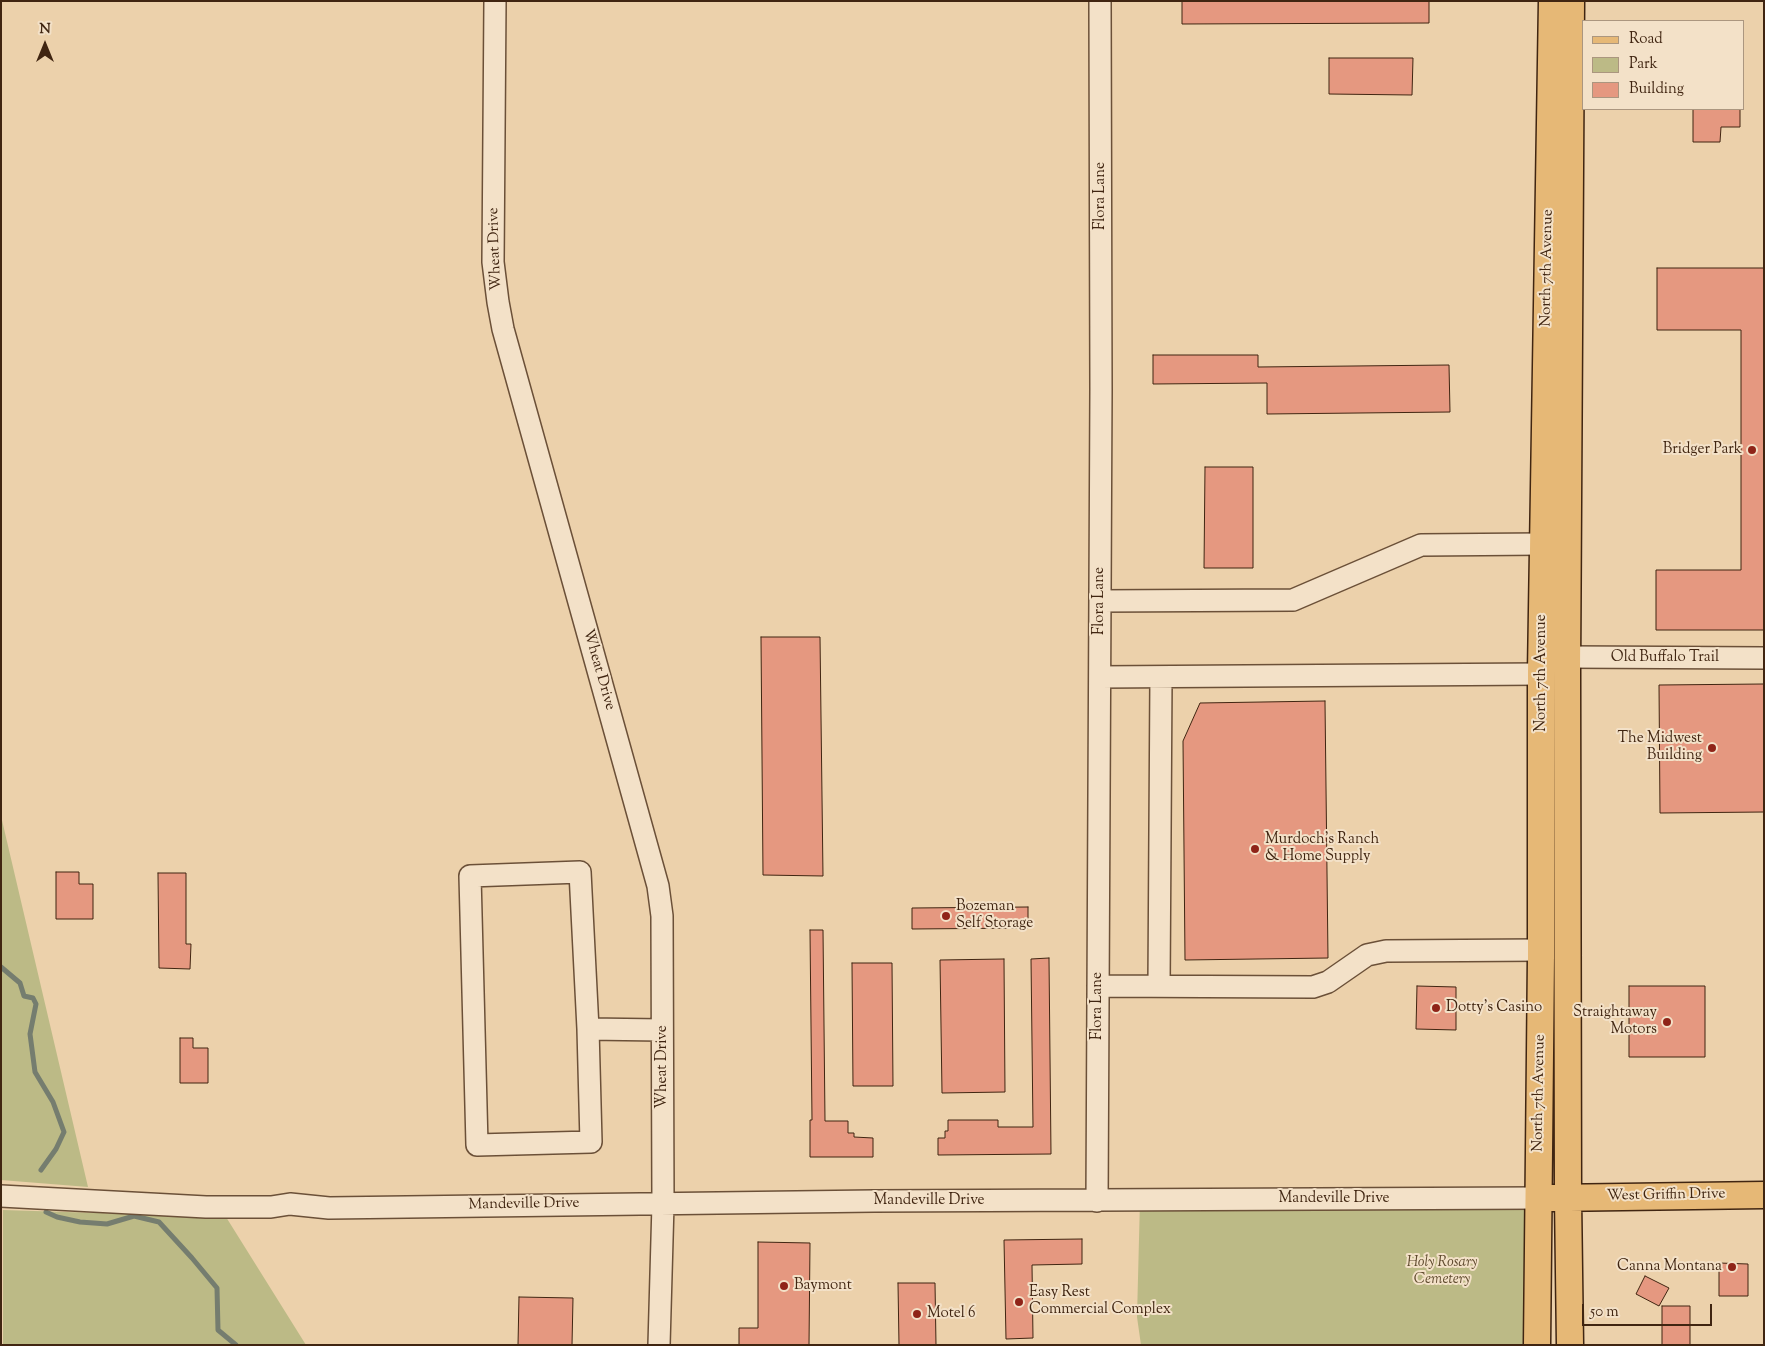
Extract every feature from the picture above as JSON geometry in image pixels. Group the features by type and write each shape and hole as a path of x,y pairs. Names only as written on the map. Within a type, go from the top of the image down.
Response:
{"main road":[{"name":"North 7th Avenue","path":"1537,1345 1541,950 1541,674 1552,1"},
{"name":"North 7th Avenue","path":"1570,1345 1567,657 1571,1"},
{"name":"West Griffin Drive","path":"1568,1198 1764,1194"},
{"name":"Mandeville Drive","path":"1539,1198 1568,1198"}],"street":[{"name":"Wheat Drive","path":"495,1 493,262 498,302 503,329 658,886 662,916 663,1204 659,1345"},
{"name":"Flora Lane","path":"1097,1200 1100,677 1100,1"},
{"path":"1100,601 1293,600 1421,545 1543,544"},
{"name":"Old Buffalo Trail","path":"1567,657 1764,658"},
{"path":"1100,677 1541,674"},
{"path":"1159,986 1161,677"},
{"path":"580,872 588,1029 591,1142 477,1144 470,876 580,872"},
{"path":"1098,986 1314,987 1328,982 1367,955 1386,951 1541,950"},
{"path":"588,1029 662,1030"},
{"name":"Mandeville Drive","path":"1,1196 206,1207 271,1207 290,1204 329,1208 1097,1200 1539,1198"}],"green space":[{"path":"1,816 88,1187 1,1180"},
{"name":"Holy Rosary Cemetery","path":"1539,1198 1537,1345 1141,1345 1137,1317 1140,1200"},
{"path":"3,1210 226,1217 306,1345 3,1345"}],"building":[{"path":"1182,1 1429,1 1429,23 1182,24"},
{"path":"1329,58 1413,58 1412,95 1329,94"},
{"path":"1693,110 1740,110 1740,127 1721,127 1720,142 1693,142"},
{"name":"Bridger Park","path":"1657,268 1764,268 1764,630 1656,630 1656,570 1741,570 1741,330 1657,330"},
{"path":"1153,355 1258,355 1258,367 1449,365 1450,412 1267,414 1267,383 1153,384"},
{"path":"1205,467 1253,467 1253,568 1204,568"},
{"path":"761,637 820,637 823,876 763,875"},
{"name":"The Midwest Building","path":"1764,684 1764,812 1660,813 1659,685"},
{"name":"Murdoch's Ranch & Home Supply","path":"1325,701 1328,958 1185,960 1183,741 1200,703"},
{"path":"56,872 79,872 79,884 93,884 93,919 56,919"},
{"path":"158,873 186,873 186,944 191,944 190,969 159,968"},
{"path":"1028,907 1028,928 912,929 912,908"},
{"path":"810,930 823,930 825,1121 848,1121 848,1133 854,1133 854,1137 873,1138 873,1157 810,1157 810,1120 812,1120"},
{"path":"1049,958 1051,1154 938,1155 938,1138 945,1138 945,1131 948,1131 948,1120 998,1120 998,1127 1033,1127 1031,959"},
{"path":"1004,959 1005,1092 942,1093 940,960"},
{"path":"852,963 892,963 893,1086 853,1086"},
{"name":"Dotty's Casino","path":"1417,986 1456,987 1456,1030 1416,1029"},
{"name":"Straightaway Motors","path":"1629,986 1705,986 1705,1057 1629,1057"},
{"path":"180,1038 193,1038 193,1048 208,1048 208,1083 180,1083"},
{"name":"Easy Rest Commercial Complex","path":"1082,1239 1082,1264 1032,1265 1033,1338 1006,1339 1004,1240"},
{"name":"Baymont","path":"758,1242 810,1243 809,1345 739,1345 739,1328 758,1328"},
{"path":"1719,1263 1748,1264 1748,1296 1719,1296"},
{"path":"1645,1276 1669,1288 1659,1306 1636,1294"},
{"name":"Motel 6","path":"898,1283 935,1283 936,1345 899,1345"},
{"path":"519,1297 573,1298 572,1345 518,1345"},
{"path":"1662,1306 1690,1306 1690,1345 1662,1345"}],"waterway":[{"path":"1,967 20,983 24,996 33,998 36,1004 30,1034 35,1072 53,1102 64,1132 56,1149 41,1170"},
{"path":"46,1212 57,1217 80,1222 107,1224 134,1216 159,1222 217,1288 218,1330 236,1345"}],"place":[{"name":"Bridger Park","path":"1752,450"},
{"name":"The Midwest Building","path":"1712,748"},
{"name":"Murdoch's Ranch & Home Supply","path":"1255,849"},
{"name":"Bozeman Self Storage","path":"946,916"},
{"name":"Dotty's Casino","path":"1436,1008"},
{"name":"Straightaway Motors","path":"1667,1022"},
{"name":"Canna Montana","path":"1732,1267"},
{"name":"Baymont","path":"784,1286"},
{"name":"Easy Rest Commercial Complex","path":"1019,1302"},
{"name":"Motel 6","path":"917,1314"}]}
